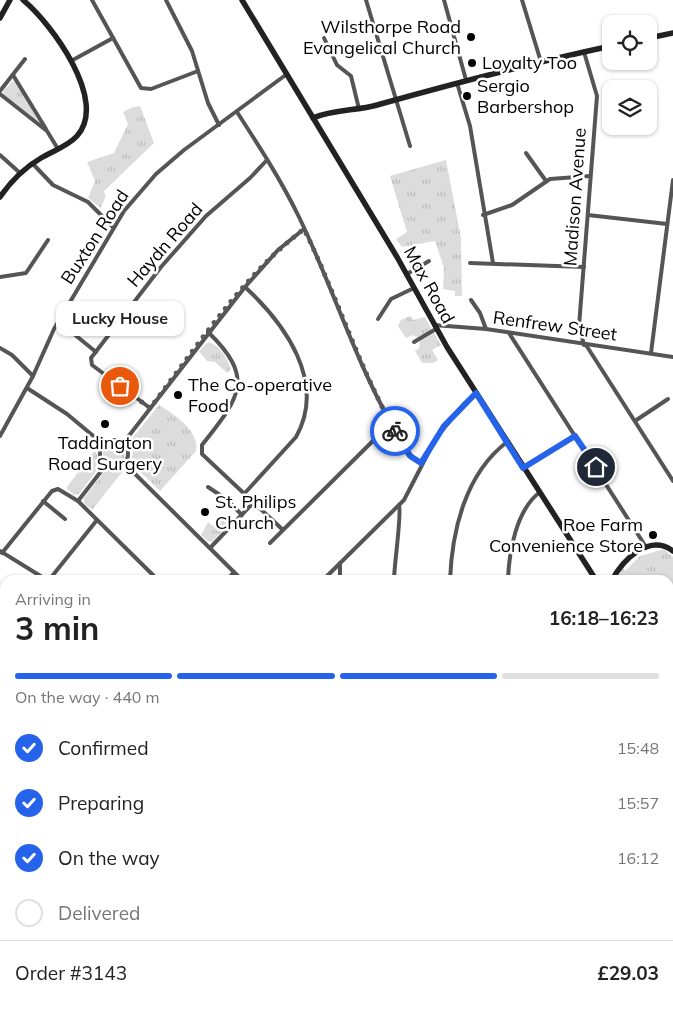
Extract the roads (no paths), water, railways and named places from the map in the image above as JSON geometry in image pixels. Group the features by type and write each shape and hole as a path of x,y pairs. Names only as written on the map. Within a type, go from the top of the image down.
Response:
{"street":[{"path":"0,18 10,0"},
{"path":"0,198 20,173 32,163 58,149 79,134 87,112 82,88 71,61 46,24 23,0"},
{"path":"92,0 139,86 144,89 151,89 198,71"},
{"path":"166,0 182,30 208,103 219,125"},
{"name":"Max Road","path":"242,0 407,274 435,327 593,575"},
{"path":"366,0 410,146"},
{"path":"444,0 466,80"},
{"path":"522,0 541,62"},
{"path":"657,36 673,33"},
{"path":"71,61 113,38"},
{"path":"324,38 337,65 351,76 359,109"},
{"path":"314,118 326,114 359,109 466,80 602,48"},
{"name":"Madison Avenue","path":"584,52 597,96 579,326 586,345"},
{"path":"0,90 25,59"},
{"name":"Buxton Road","path":"0,436 33,376 58,321 113,227 156,174 184,150 287,74"},
{"path":"13,75 58,149"},
{"path":"457,83 470,126 483,215 493,263"},
{"path":"0,94 47,131"},
{"path":"237,112 267,160 304,229 320,262 356,353 390,422 410,456 421,463"},
{"path":"526,153 546,181"},
{"path":"0,155 20,173"},
{"name":"Haydn Road","path":"150,408 92,365 90,361 92,356 167,260 206,216 250,178 267,160"},
{"path":"32,163 52,185 88,202 113,227"},
{"path":"483,215 512,205 546,181 556,178 590,176"},
{"path":"651,354 673,180"},
{"path":"588,215 667,224"},
{"path":"124,442 245,287 278,250 304,229"},
{"path":"0,277 26,273 48,240"},
{"path":"407,274 429,261"},
{"path":"470,263 584,267"},
{"path":"418,268 423,275"},
{"path":"244,494 296,437 305,415 307,401 305,374 298,354 259,300 245,287"},
{"path":"378,319 390,298 414,288"},
{"path":"472,300 480,313 486,330"},
{"path":"58,321 96,352"},
{"path":"414,342 435,327"},
{"name":"Renfrew Street","path":"435,327 486,330 673,357"},
{"path":"208,332 232,360 238,385 236,397 231,408 202,445 201,450 205,458 283,530"},
{"path":"509,333 646,547"},
{"path":"586,345 673,481"},
{"path":"0,348 12,355 33,376"},
{"path":"26,388 67,414 103,444"},
{"path":"328,575 406,498 421,463 444,426 476,393"},
{"path":"635,421 668,399"},
{"path":"270,543 390,422"},
{"path":"523,468 575,436"},
{"path":"124,442 113,439 103,444 100,455 106,465 115,468 125,464"},
{"path":"124,442 128,452 125,464"},
{"path":"450,575 454,532 468,493 480,471 507,442"},
{"path":"125,464 237,575"},
{"path":"78,501 106,465"},
{"path":"208,487 226,499 242,515"},
{"path":"40,575 1,552 52,491 58,489 78,501 153,575"},
{"path":"508,575 510,553 515,536 529,504 540,492"},
{"path":"43,501 65,519"},
{"path":"210,548 253,503"},
{"path":"394,575 394,554 400,520 399,505"},
{"path":"390,514 400,520"},
{"path":"52,575 97,520"},
{"path":"616,575 625,562 646,547 656,545 672,548"},
{"path":"340,563 340,575"}],"place":[{"name":"Wilsthorpe Road Evangelical Church","path":"471,37"},
{"name":"Loyalty Too","path":"472,63"},
{"name":"Sergio Barbershop","path":"467,96"},
{"name":"Lucky House","path":"120,386"},
{"name":"The Co-operative Food","path":"178,395"},
{"name":"Taddington Road Surgery","path":"105,424"},
{"name":"St. Philips Church","path":"205,512"},
{"name":"Roe Farm Convenience Store","path":"653,535"}]}
